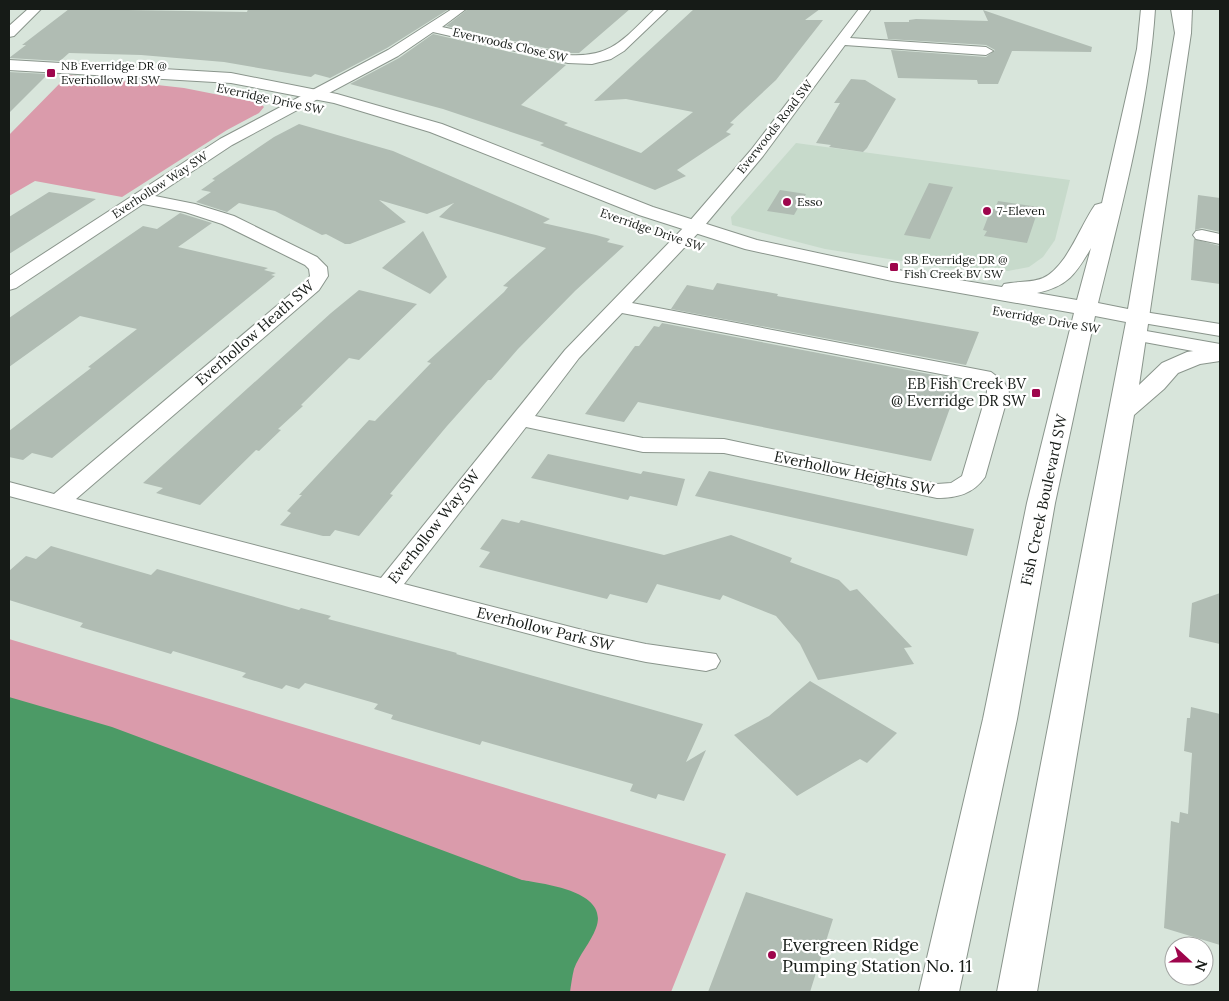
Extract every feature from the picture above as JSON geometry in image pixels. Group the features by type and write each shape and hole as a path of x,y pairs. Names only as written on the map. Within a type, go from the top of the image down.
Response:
{"main road":[{"name":"Fish Creek Boulevard SW","path":"939,992 1000,719 1042,503 1084,317 1117,184 1145,49 1148,9"},
{"path":"1178,9 1182,33"},
{"path":"1017,992 1137,326 1185,9"},
{"name":"Everridge Drive SW","path":"9,65 97,69 182,77 231,78 315,94 403,117 493,150 646,211 734,258 855,286 1137,326"},
{"name":"Everridge Drive SW","path":"182,77 214,87 297,103 385,127 470,158 612,218 854,268 938,283 1084,317"},
{"path":"470,158 493,150"},
{"path":"938,283 994,289 1022,289 1046,284 1061,276 1117,184"},
{"path":"1122,412 1155,384 1170,368 1195,357 1220,352"}],"street":[{"path":"9,33 35,9"},
{"name":"Everwoods Close SW","path":"315,94 393,53 460,9"},
{"name":"Everwoods Close SW","path":"431,28 568,59 596,59 614,52 662,9"},
{"name":"Everwoods Road SW","path":"687,234 757,153 865,9"},
{"path":"841,41 986,51"},
{"name":"Everhollow Way SW","path":"9,284 226,142 315,94"},
{"name":"Everhollow Heath SW","path":"59,502 312,286 319,276 318,267 311,261 228,220 189,208 140,198"},
{"name":"Everhollow Way SW","path":"9,489 387,588 572,354 687,234"},
{"path":"1202,235 1220,239"},
{"name":"Everhollow Heights SW","path":"519,419 643,445 724,446 937,491 959,490 968,485 973,477 998,392 997,386 984,376 618,306"},
{"path":"1137,326 1220,330"},
{"path":"1137,326 1220,352"},
{"name":"Everhollow Park SW","path":"387,588 594,642 646,653 706,661"}],"shaded area":[{"path":"68,75 184,88 260,103 264,107 259,113 227,130 122,197 35,181 9,196 9,135"},
{"path":"796,143 1070,180 1055,240 1043,257 1029,267 1008,271 947,268 825,249 732,225 731,217"},
{"path":"9,639 726,854 671,992 9,992"},
{"path":"9,697 112,727 522,880 559,887 585,898 593,905 598,915 596,928 574,969 570,992 9,992"}],"building":[{"path":"69,9 247,12 248,9 449,9 387,48 330,78 315,74 311,77 224,62 141,55 69,53 60,61 9,58 26,45 22,45"},
{"path":"468,9 630,9 579,53 568,53 446,26"},
{"path":"694,9 820,9 805,20 823,20 776,80 730,123 734,124 726,132 731,134 677,170 686,176 655,190 540,145 544,143 443,109 350,84 399,58 433,34 566,65 521,105 568,123 564,125 641,153 693,112 626,99 594,101"},
{"path":"983,10 1092,47 1091,52 1012,51 998,84 978,84 977,80 898,78 891,50 986,57 995,50 986,45 888,39 884,22 909,22 909,20 916,19 988,21"},
{"path":"9,72 48,74 9,113"},
{"path":"851,79 865,80 896,99 863,152 816,143 840,103 834,103"},
{"path":"299,124 393,151 550,219 543,223 596,235 610,239 607,242 624,246 575,291 518,349 491,380 488,380 390,494 393,495 359,536 335,530 330,536 323,536 280,525 291,513 287,511 302,495 299,495 369,420 375,421 431,363 427,362 504,292 508,287 503,286 546,248 439,217 454,203 427,214 379,200 406,222 350,244 345,244 326,234 322,235 275,211 239,203 227,212 196,202 211,192 201,190 215,180 212,179 274,137"},
{"path":"929,183 953,187 930,239 904,235"},
{"name":"Esso","path":"780,190 806,194 794,215 767,211"},
{"path":"49,192 96,199 9,254 9,217"},
{"path":"1198,195 1220,198 1220,232 1202,228 1195,230"},
{"path":"998,201 1039,207 1027,243 984,236 987,231 983,230 991,209 995,209"},
{"path":"180,213 212,223 178,247 268,268 264,270 276,273 271,275 275,276 52,458 32,453 23,460 9,457 9,431 91,368 88,367 137,329 80,316 9,367 9,318 143,226 157,229"},
{"path":"423,231 447,277 430,294 382,268"},
{"path":"1194,239 1220,246 1220,284 1191,280"},
{"path":"717,283 778,294 777,296 979,332 966,365 671,309 687,285 713,290"},
{"path":"359,290 417,304 359,360 349,358 278,429 281,430 259,451 256,450 200,505 156,493 163,488 143,483 331,313"},
{"path":"662,323 960,380 931,461 638,402 624,422 585,414 635,346 639,346 654,326 659,327"},
{"path":"548,454 641,474 643,471 685,479 677,506 630,496 628,500 531,478"},
{"path":"709,471 974,529 967,556 695,496"},
{"path":"502,519 519,523 521,520 664,555 731,535 792,558 790,562 839,580 850,591 857,589 912,647 904,648 914,664 818,680 800,644 776,616 723,595 720,600 657,584 647,603 610,594 607,599 479,567 490,552 480,549"},
{"path":"51,546 151,575 157,569 299,610 301,608 331,616 328,619 457,653 703,724 686,762 706,750 684,801 658,794 656,799 630,791 633,784 482,741 480,745 391,719 393,715 374,709 378,704 305,683 299,689 286,685 282,689 242,677 246,673 173,651 171,654 80,627 83,623 9,600 9,571 26,556 36,559"},
{"path":"1220,593 1220,644 1189,637 1192,603"},
{"path":"810,681 897,733 867,763 860,759 797,796 734,735 769,716"},
{"path":"1191,707 1220,714 1220,945 1214,943 1214,936 1190,936 1164,928 1171,821 1179,823 1180,812 1188,814 1192,753 1184,751 1187,718 1190,718"},
{"name":"Evergreen Ridge Pumping Station No. 11","path":"746,892 833,919 810,992 708,992"}],"place":[{"name":"NB Everridge DR @ Everhollow RI SW","path":"51,73"},
{"name":"Esso","path":"787,202"},
{"name":"7-Eleven","path":"987,211"},
{"name":"SB Everridge DR @ Fish Creek BV SW","path":"894,267"},
{"name":"EB Fish Creek BV @ Everridge DR SW","path":"1036,393"},
{"name":"Evergreen Ridge Pumping Station No. 11","path":"772,955"}]}
